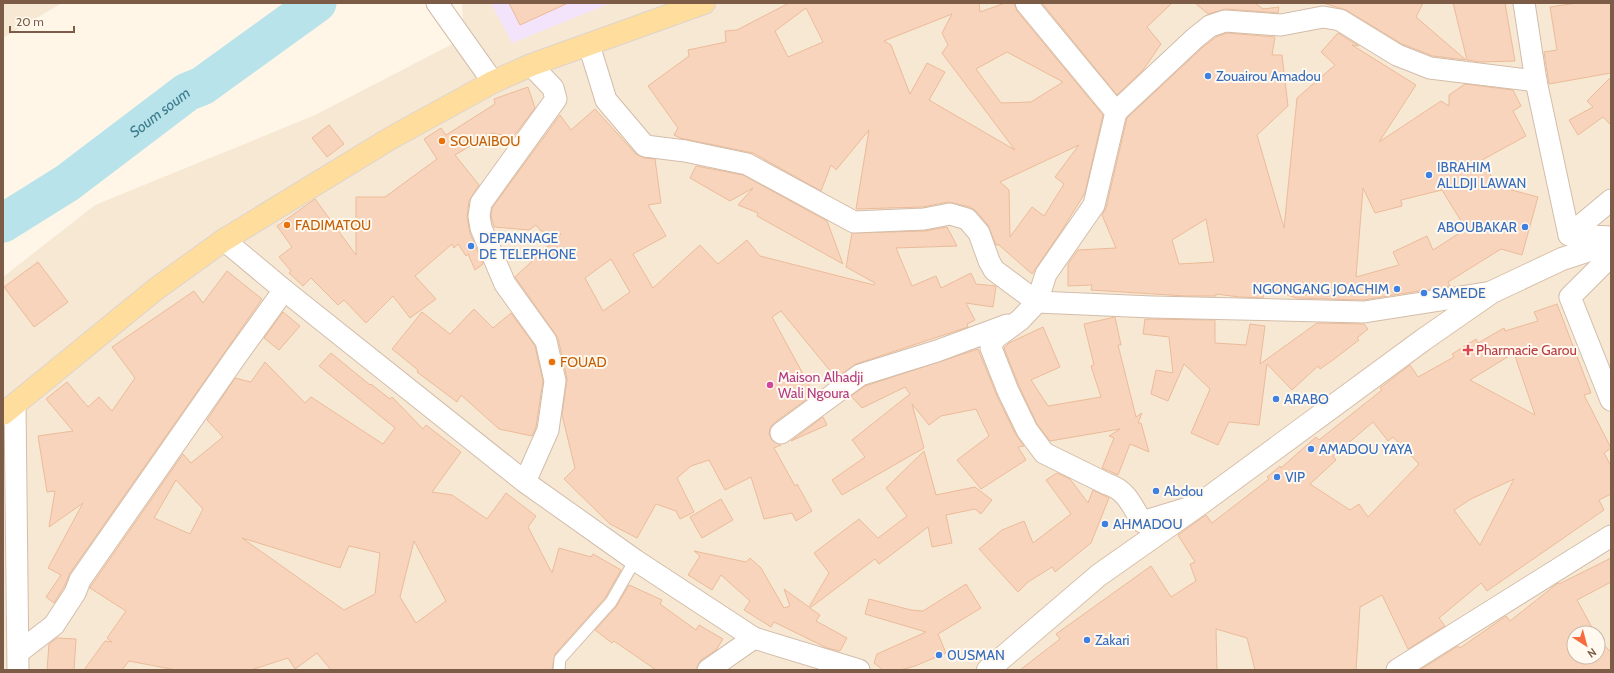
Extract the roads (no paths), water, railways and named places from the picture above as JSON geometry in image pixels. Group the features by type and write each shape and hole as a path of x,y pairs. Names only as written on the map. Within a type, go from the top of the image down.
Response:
{"main road":[{"path":"9,410 156,289 224,240 391,138 493,82 531,65 704,3"},
{"path":"988,670 1099,575 1200,504 1423,340 1492,292 1562,259 1611,243"}],"street":[{"path":"436,3 493,82"},
{"path":"1026,3 1116,112"},
{"path":"1524,3 1536,81 1569,235"},
{"path":"1200,504 1142,522 1125,494 1118,488 1093,478 1044,453 1027,430 1008,391 991,348 994,338 1020,320 1037,302 1046,274 1094,205 1116,112 1195,38 1210,26 1225,21 1281,25 1323,17 1340,20 1397,55 1430,68 1536,81"},
{"path":"588,45 606,100 645,146 685,151 747,164 854,222 924,219 950,214 967,218 979,232 989,261 994,270 1037,302 1152,307 1364,312 1492,292"},
{"path":"526,482 548,430 555,381 546,341 505,284 481,228 479,216 481,203 556,99 553,88 531,65"},
{"path":"1569,235 1611,200"},
{"path":"1569,235 1611,237"},
{"path":"224,240 284,290 526,482 635,560 754,638 859,670"},
{"path":"1611,256 1570,298 1611,400"},
{"path":"18,661 54,625 75,593 80,580 284,290"},
{"path":"781,433 860,375 937,351 1020,320"},
{"path":"9,410 18,661"},
{"path":"1396,670 1611,536"},
{"path":"708,670 754,638"}],"lane":[{"path":"559,670 560,659 611,602 635,560"}],"waterway":[{"name":"Soum soum","path":"3,223 67,183 187,92 202,86 317,3"}],"place":[{"name":"Zouairou Amadou","path":"1208,76"},
{"name":"SOUAIBOU","path":"442,141"},
{"name":"IBRAHIM ALLDJI LAWAN","path":"1429,175"},
{"name":"FADIMATOU","path":"287,225"},
{"name":"ABOUBAKAR","path":"1525,227"},
{"name":"DEPANNAGE DE TELEPHONE","path":"471,246"},
{"name":"NGONGANG JOACHIM","path":"1397,289"},
{"name":"SAMEDE","path":"1424,293"},
{"name":"Pharmacie Garou","path":"1468,350"},
{"name":"FOUAD","path":"552,362"},
{"name":"Maison Alhadji Wali Ngoura","path":"770,385"},
{"name":"ARABO","path":"1276,399"},
{"name":"AMADOU YAYA","path":"1311,449"},
{"name":"VIP","path":"1277,477"},
{"name":"Abdou","path":"1156,491"},
{"name":"AHMADOU","path":"1105,524"},
{"name":"Zakari","path":"1087,640"},
{"name":"0USMAN","path":"939,655"}]}
